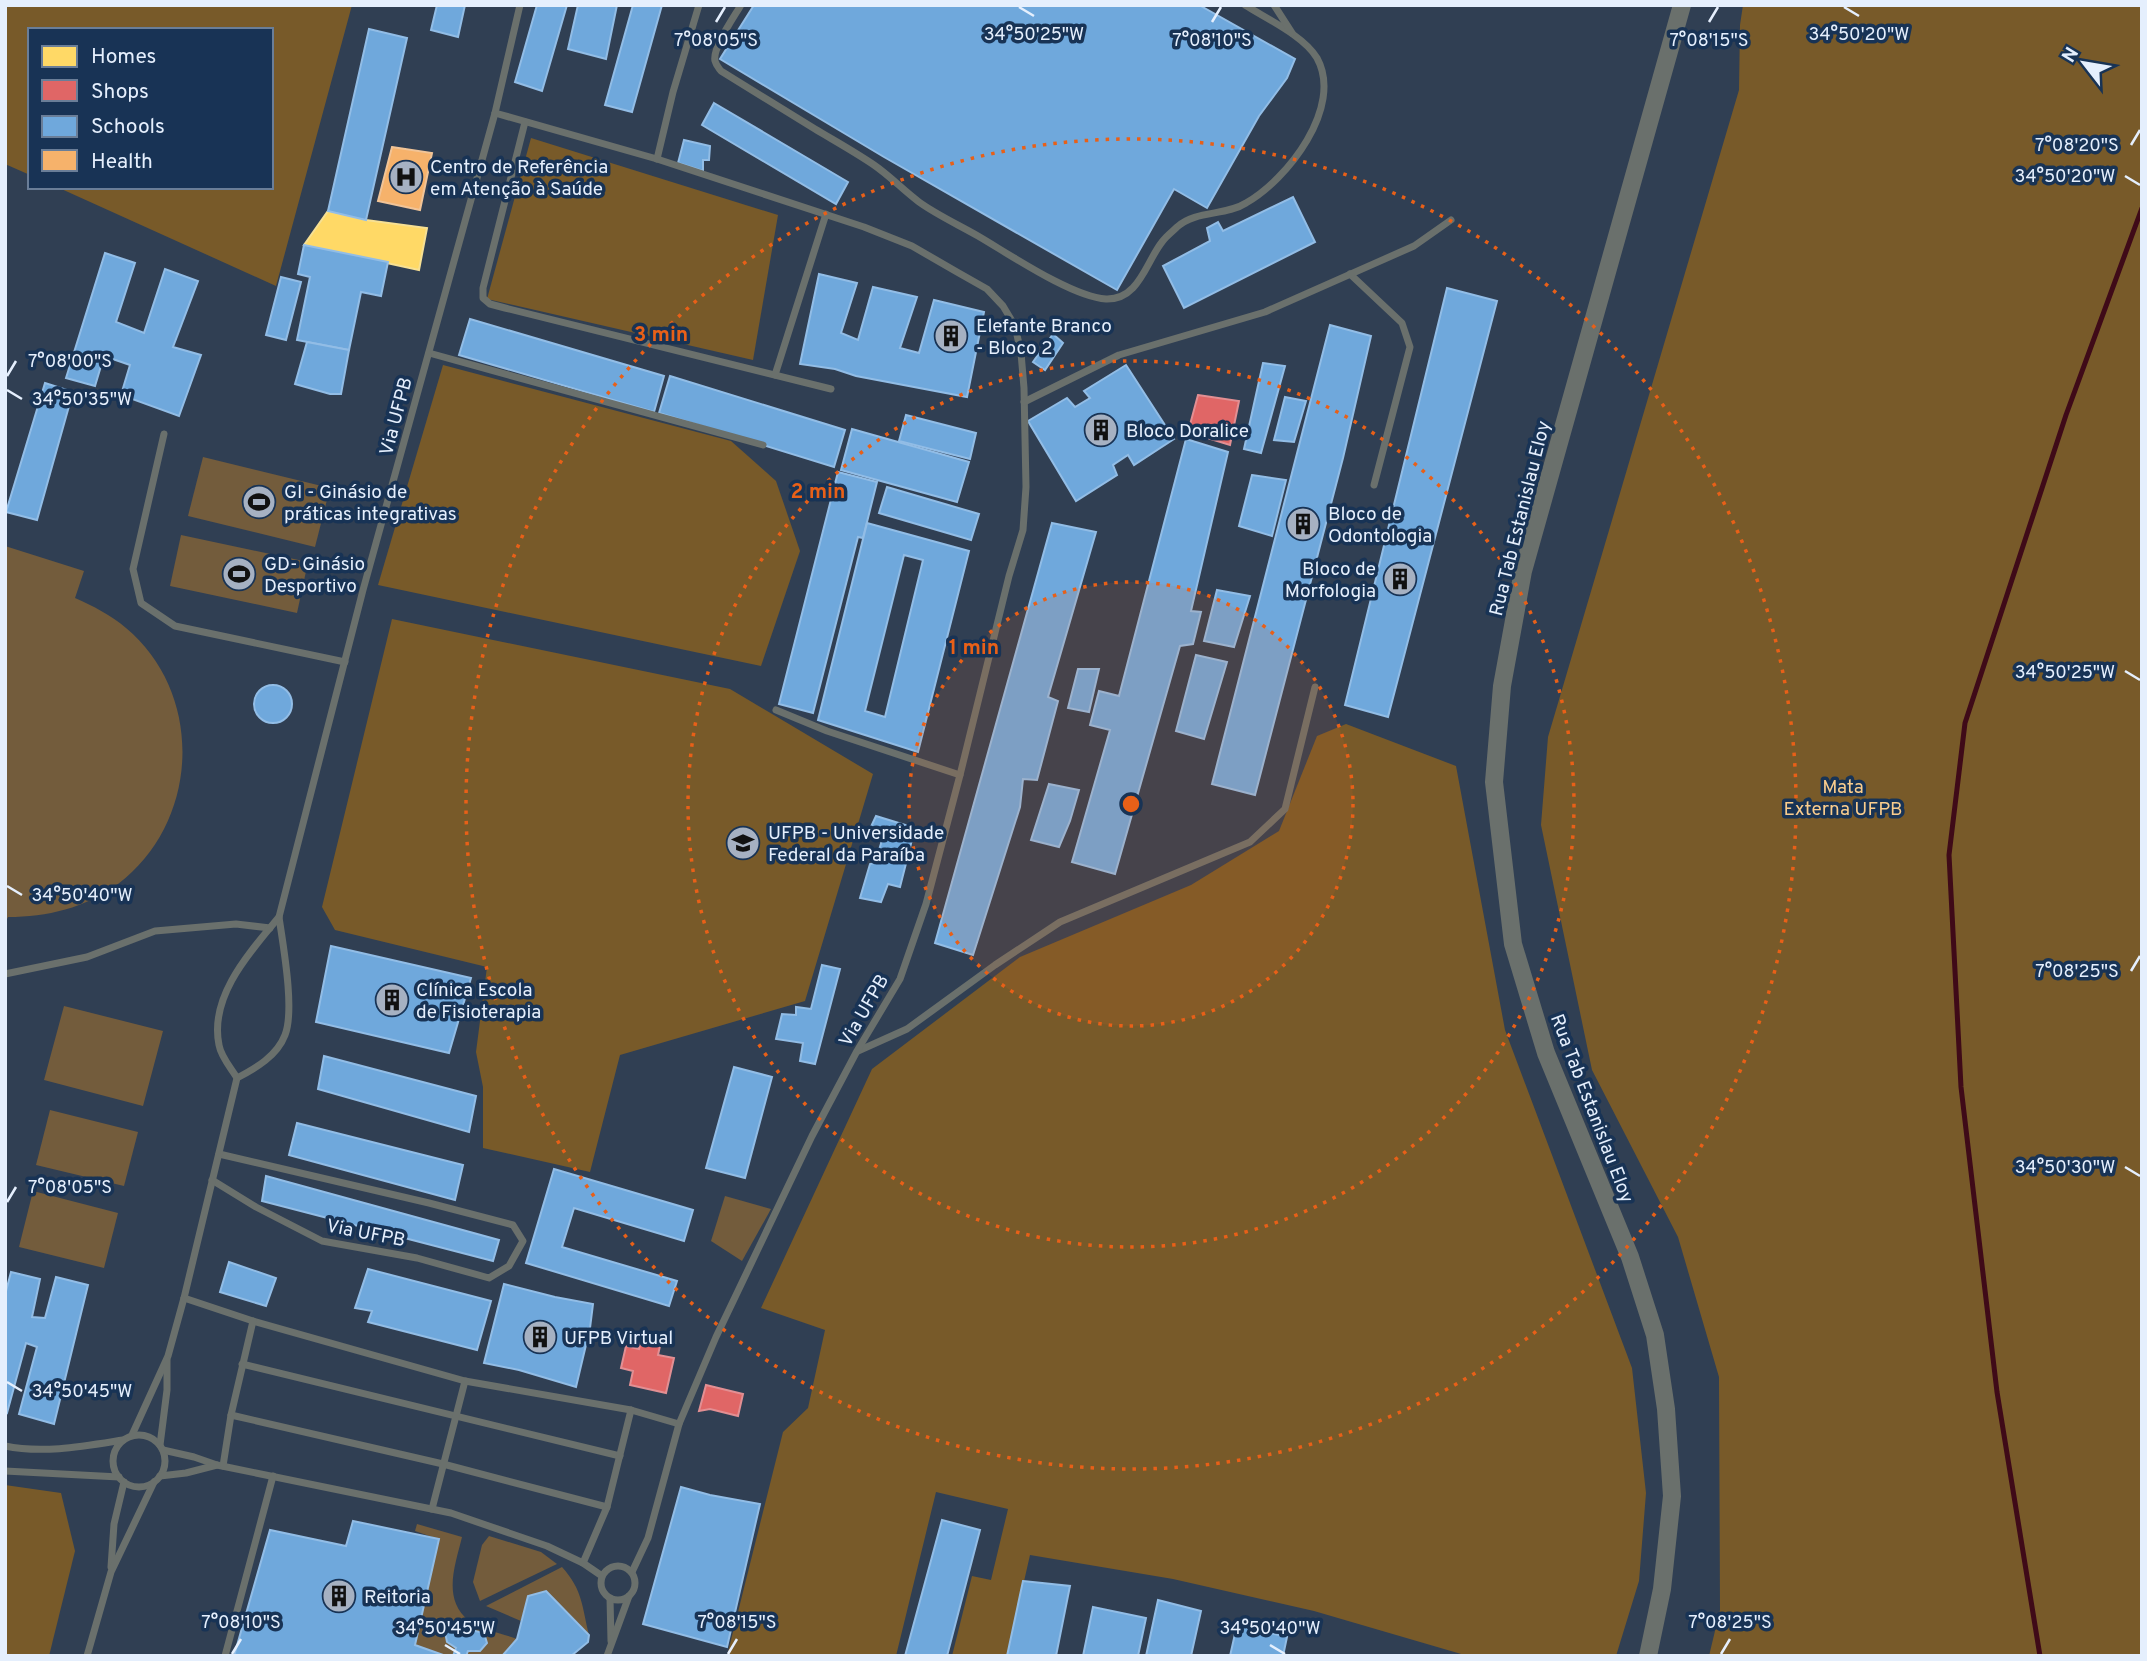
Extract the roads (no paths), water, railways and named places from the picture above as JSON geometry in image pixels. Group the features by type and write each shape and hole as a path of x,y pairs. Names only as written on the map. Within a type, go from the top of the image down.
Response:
{"street":[{"name":"Rua Tab Estanislau Eloy","path":"1648,1656 1662,1589 1672,1496 1666,1409 1655,1335 1630,1257 1546,1053 1516,956 1494,782 1502,686 1523,571 1682,5"}],"lane":[{"name":"Via UFPB","path":"279,917 252,949 221,1002 217,1025 219,1048 237,1078 266,1060 285,1035 289,1015 286,961 279,917 345,662 495,113 520,5"},
{"path":"657,159 673,92 699,5"},
{"path":"741,5 715,56 715,64 721,71 874,165 919,202 1070,288 1107,299 1126,293 1137,283 1163,240 1181,223 1245,205 1269,187 1290,166 1318,118 1324,91 1317,58 1306,44 1245,5"},
{"path":"1274,5 1294,37"},
{"name":"Via UFPB","path":"495,113 657,159 826,214 912,246 987,289 1003,306 1015,326 1021,353 1026,487 1023,530 926,904 900,979 857,1051 812,1136 716,1337 679,1424 648,1538 632,1573"},
{"path":"525,122 483,288 484,298 490,304 831,389"},
{"path":"775,375 826,214"},
{"path":"1024,402 1119,355 1265,312 1414,246 1451,220"},
{"path":"1350,274 1402,323 1410,347 1374,485"},
{"path":"429,353 763,446"},
{"path":"164,434 133,569 141,603 175,626 345,662"},
{"path":"857,1051 907,1029 1060,922 1250,842 1285,809 1315,687"},
{"path":"776,709 839,736 960,775"},
{"path":"5,974 87,957 155,931 236,924 281,930"},
{"path":"132,1436 167,1356 184,1298 237,1078"},
{"name":"Via UFPB","path":"212,1180 256,1207 322,1241 417,1258 489,1278 509,1266 523,1241 513,1226 429,1203 219,1154"},
{"path":"184,1298 253,1321 465,1381 631,1410 679,1424"},
{"path":"220,1466 253,1321"},
{"path":"87,1656 111,1572 165,1459 161,1447 167,1390 167,1356"},
{"path":"242,1364 620,1456"},
{"path":"432,1509 465,1381"},
{"path":"583,1563 607,1507 631,1410"},
{"path":"231,1415 443,1464 607,1507"},
{"path":"5,1446 71,1448 142,1435 152,1438 161,1447 220,1466 451,1513 547,1546 583,1563 602,1576"},
{"path":"111,1572 114,1524 122,1480 113,1462 114,1453 124,1440"},
{"path":"5,1471 122,1480 134,1486 144,1486 157,1479 220,1466"},
{"path":"225,1656 273,1476"},
{"path":"617,1565 632,1573 636,1582 629,1596 622,1600 610,1598 602,1591 602,1576 606,1570 617,1565"},
{"path":"607,1656 629,1596"},
{"path":"610,1598 611,1645"}],"waterway":[{"path":"2040,1656 1997,1392 1961,1087 1949,855 1965,723 2066,415 2142,208"}],"place":[{"name":"Centro de Referência em Atenção à Saúde","path":"406,177"},
{"name":"Elefante Branco - Bloco 2","path":"951,336"},
{"name":"Bloco Doralice","path":"1101,430"},
{"name":"GI - Ginásio de práticas integrativas","path":"259,502"},
{"name":"Bloco de Odontologia","path":"1303,524"},
{"name":"GD- Ginásio Desportivo","path":"239,574"},
{"name":"Bloco de Morfologia","path":"1400,579"},
{"name":"UFPB - Universidade Federal da Paraíba","path":"743,843"},
{"name":"Clínica Escola de Fisioterapia","path":"392,1000"},
{"name":"UFPB Virtual","path":"540,1337"},
{"name":"Reitoria","path":"339,1596"}],"park label":[{"name":"Mata Externa UFPB","path":"1843,797"}]}
